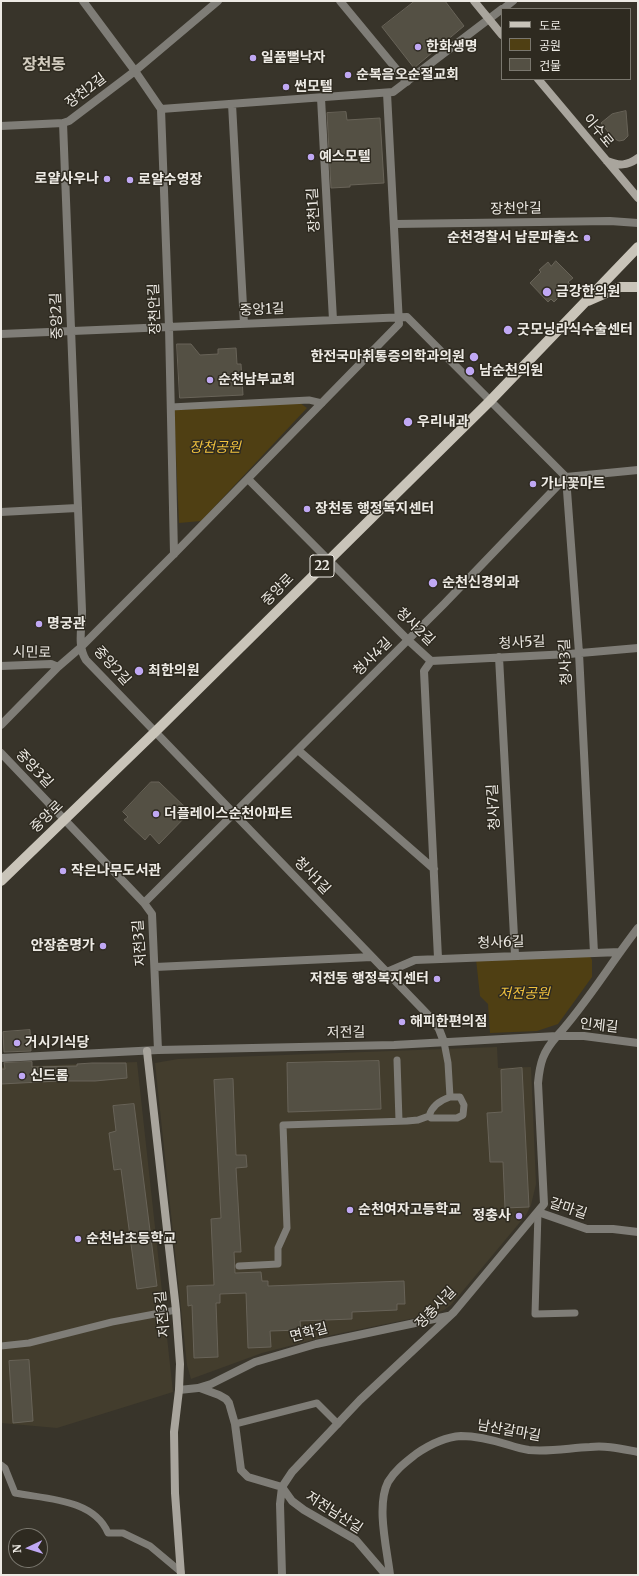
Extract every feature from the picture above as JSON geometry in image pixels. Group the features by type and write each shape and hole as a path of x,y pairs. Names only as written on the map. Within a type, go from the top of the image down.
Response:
{"main road":[{"name":"중앙로","path":"1,882 490,401 638,247"},
{"path":"583,304 620,287 638,287"}],"street":[{"path":"83,1 135,70 161,109 387,94 393,92 407,82 501,10"},
{"name":"장천2길","path":"1,126 63,123 76,116 135,70 218,1"},
{"path":"340,1 407,82"},
{"path":"474,1 501,34"},
{"path":"503,8 513,1"},
{"name":"이수로","path":"539,80 638,198"},
{"path":"80,648 322,404 399,324 395,224 387,94"},
{"name":"장천1길","path":"321,98 333,320"},
{"path":"232,104 244,324"},
{"name":"장천안길","path":"161,109 169,327 174,554"},
{"name":"중앙2길","path":"63,123 82,612 80,648 86,660 155,732"},
{"path":"606,161 618,165 624,165 638,158"},
{"name":"장천안길","path":"395,224 610,221 638,222"},
{"name":"중앙1길","path":"1,334 407,316 490,401"},
{"path":"490,401 566,477 638,470"},
{"name":"청사4길","path":"144,903 408,640 566,477"},
{"name":"청사3길","path":"566,477 579,653 594,953"},
{"name":"청사2길","path":"248,479 408,640 431,661 424,671 438,958"},
{"path":"1,512 77,508"},
{"name":"시민로","path":"1,666 51,664 58,667 80,648"},
{"name":"청사5길","path":"431,661 579,653 638,648"},
{"name":"청사7길","path":"499,657 515,955"},
{"path":"1,725 58,667"},
{"name":"청사1길","path":"155,732 431,1018 439,1029 444,1042"},
{"path":"298,750 434,869"},
{"name":"중앙3길","path":"1,754 64,820"},
{"name":"저전3길","path":"64,820 144,903 152,914 158,1050"},
{"path":"557,1036 574,1017 638,928"},
{"name":"청사6길","path":"387,972 415,960 438,958 620,952"},
{"path":"155,967 372,957"},
{"name":"저전길","path":"1,1058 158,1050 394,1045 557,1036"},
{"name":"인제길","path":"557,1036 584,1036 638,1043"},
{"name":"정충사길","path":"282,1487 292,1472 360,1400 449,1316 544,1204 538,1083 540,1064 548,1046 557,1036"},
{"name":"저전3길","path":"147,1051 176,1310 180,1364 180,1390 174,1438 175,1493 181,1573"},
{"name":"갈마길","path":"538,1212 587,1229 613,1229 638,1232"},
{"name":"면학길","path":"180,1390 200,1388 212,1384 255,1362 316,1344 449,1316"},
{"path":"200,1388 226,1399 229,1403 235,1424 236,1442 241,1470 248,1477 282,1487 280,1518 282,1575"},
{"name":"남산갈마길","path":"390,1575 384,1532 383,1498 385,1488 400,1467 430,1445 462,1436 488,1439 527,1450 553,1450 591,1446 613,1447 638,1452"},
{"name":"저전남산길","path":"282,1487 292,1501 304,1510 356,1540 386,1575"}],"lane":[{"path":"171,407 309,400 322,404"},
{"path":"444,1042 448,1063 450,1098"},
{"path":"397,1060 399,1121"},
{"path":"239,1266 278,1264 278,1248 287,1228 283,1125 418,1120 429,1116 431,1118 457,1118 463,1115 464,1105 460,1097 442,1100 430,1112 429,1116"},
{"path":"538,1212 535,1314 575,1313"},
{"path":"1,1346 29,1343 112,1322 176,1310"},
{"path":"235,1424 317,1403 338,1424"},
{"path":"1,1465 5,1468 15,1493 75,1504 89,1511 105,1526 108,1533 123,1533 150,1546 181,1573"}],"shaded area":[{"name":"순천여자고등학교","path":"497,1047 498,1068 531,1067 536,1184 531,1205 526,1215 451,1305 434,1314 332,1335 262,1353 191,1379 187,1365 155,1063 178,1059"},
{"name":"순천남초등학교","path":"137,1062 173,1392 57,1428 1,1423 1,1067"}],"green space":[{"name":"장천공원","path":"300,403 307,408 201,521 179,523 174,410"},
{"name":"저전공원","path":"590,956 592,960 592,977 558,1024 537,1031 490,1033 488,1004 480,996 476,959"}],"building":[{"name":"한화생명","path":"415,1 445,1 464,26 414,68 382,27"},
{"path":"626,111 628,136 624,140 619,141 613,138 601,123 612,114"},
{"path":"346,112 347,120 380,118 384,183 350,185 350,187 331,188 327,113"},
{"path":"556,261 573,278 568,282 571,285 554,302 551,299 548,302 530,283 541,272 539,270 548,262 551,266"},
{"name":"순천남부교회","path":"177,344 191,344 200,355 218,354 218,349 236,348 237,364 241,364 243,395 180,398"},
{"name":"더플레이스순천아파트","path":"151,782 159,782 190,812 159,844 150,834 145,840 124,820 128,817 123,812"},
{"path":"30,1030 31,1051 4,1052 3,1032"},
{"path":"379,1061 381,1109 288,1112 287,1063"},
{"path":"32,1062 32,1067 77,1066 77,1064 92,1063 126,1063 127,1078 95,1081 1,1084 1,1069 5,1069 4,1063"},
{"path":"522,1068 529,1207 505,1208 503,1162 490,1162 487,1113 502,1112 501,1070"},
{"path":"233,1079 236,1155 246,1155 247,1167 236,1168 241,1252 234,1252 235,1273 261,1272 262,1281 268,1281 268,1286 404,1281 405,1304 397,1304 397,1310 352,1312 352,1319 300,1321 301,1330 270,1331 271,1347 248,1348 246,1293 220,1294 220,1303 216,1303 218,1357 194,1358 192,1305 188,1306 187,1286 214,1285 211,1219 221,1218 214,1080"},
{"path":"134,1104 157,1286 137,1289 121,1169 114,1170 109,1133 116,1131 113,1106"},
{"path":"29,1360 33,1421 13,1423 9,1361"}],"place":[{"name":"한화생명","path":"418,47"},
{"name":"일품뻘낙자","path":"253,58"},
{"name":"순복음오순절교회","path":"348,75"},
{"name":"썬모텔","path":"286,87"},
{"name":"예스모텔","path":"311,157"},
{"name":"로얄사우나","path":"107,179"},
{"name":"로얄수영장","path":"130,180"},
{"name":"순천경찰서 남문파출소","path":"587,238"},
{"name":"금강한의원","path":"547,292"},
{"name":"굿모닝라식수술센터","path":"508,330"},
{"name":"한전국마취통증의학과의원","path":"474,357"},
{"name":"남순천의원","path":"470,371"},
{"name":"순천남부교회","path":"210,380"},
{"name":"우리내과","path":"408,422"},
{"name":"가나꽃마트","path":"533,484"},
{"name":"장천동 행정복지센터","path":"307,509"},
{"name":"순천신경외과","path":"433,583"},
{"name":"명궁관","path":"39,624"},
{"name":"최한의원","path":"139,671"},
{"name":"더플레이스순천아파트","path":"156,814"},
{"name":"작은나무도서관","path":"63,871"},
{"name":"안장춘명가","path":"103,946"},
{"name":"저전동 행정복지센터","path":"437,979"},
{"name":"해피한편의점","path":"402,1022"},
{"name":"거시기식당","path":"17,1043"},
{"name":"신드롬","path":"22,1076"},
{"name":"순천여자고등학교","path":"350,1210"},
{"name":"정충사","path":"519,1216"},
{"name":"순천남초등학교","path":"78,1239"}],"district":[{"name":"장천동","path":"44,65"}]}
